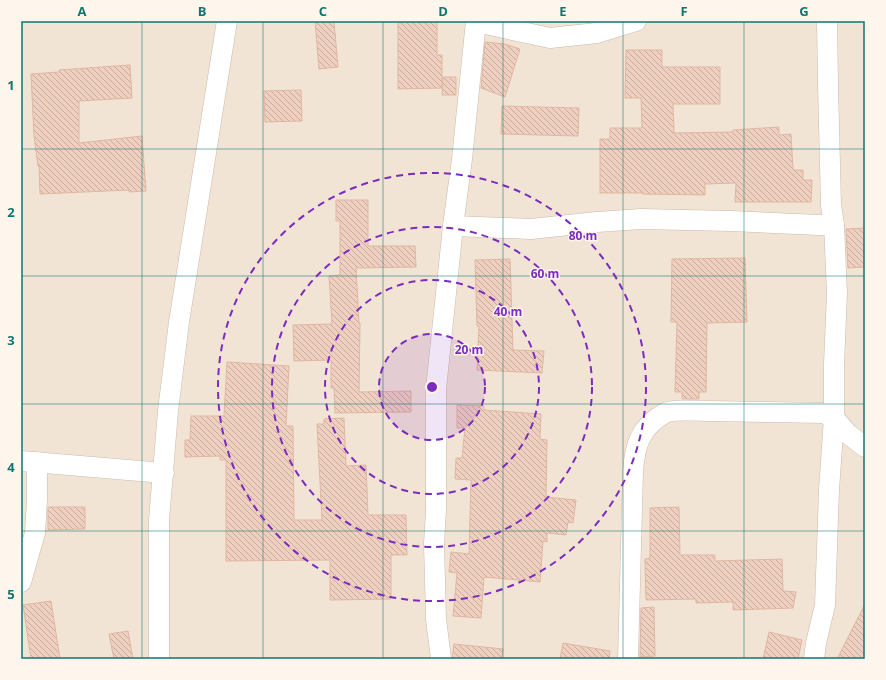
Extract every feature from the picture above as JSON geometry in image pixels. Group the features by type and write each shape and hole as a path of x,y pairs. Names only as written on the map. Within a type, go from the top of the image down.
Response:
{"street":[{"path":"159,659 159,520 168,411 179,322 227,21"},
{"path":"441,659 436,619 434,544 436,510 436,389 476,22 550,38 597,33 636,21"},
{"path":"814,659 816,643 825,605 829,490 834,418 834,364 837,293 834,224 831,205 827,21"},
{"path":"453,226 531,229 641,219 819,225 834,224"},
{"path":"628,659 632,471 635,452 642,433 652,422 667,412 823,413 834,418 848,434 865,447"},
{"path":"21,582 35,532 37,500 29,461 164,473"}],"shaded area":[{"path":"21,21 865,21 865,659 21,659"}],"building":[{"path":"315,21 334,21 338,67 319,69"},
{"path":"398,21 437,21 437,55 442,55 442,88 398,89"},
{"path":"485,42 505,44 520,49 505,97 481,88"},
{"path":"626,50 662,50 662,67 720,67 720,104 673,104 674,133 733,132 733,130 779,127 779,135 791,134 793,170 803,170 803,180 812,180 811,202 735,202 736,183 705,184 705,195 600,193 600,139 610,139 610,128 642,128 641,98 625,98"},
{"path":"130,65 132,98 79,101 79,143 142,136 146,191 129,192 129,190 40,194 39,166 34,136 31,74 59,72 59,70"},
{"path":"443,77 456,77 456,95 442,95"},
{"path":"301,90 302,121 265,122 264,91"},
{"path":"502,106 579,108 578,136 501,134"},
{"path":"336,200 368,200 368,246 415,246 416,267 356,268 360,323 359,392 411,391 411,412 335,413 334,388 331,388 331,360 294,361 293,325 332,324 329,276 340,275 340,221 336,221"},
{"path":"865,228 865,267 848,268 846,229"},
{"path":"745,258 747,322 707,323 706,392 699,392 699,399 682,399 682,392 675,392 677,322 671,322 672,259"},
{"path":"510,259 513,350 544,351 542,373 477,370 479,326 477,326 475,260"},
{"path":"227,362 289,366 286,426 293,426 294,520 322,520 317,424 324,424 324,419 344,418 346,466 366,465 368,515 406,515 407,555 391,555 391,599 330,600 330,560 226,561 226,460 220,460 220,456 185,457 185,440 190,440 191,416 224,416"},
{"path":"457,405 484,406 484,410 541,414 540,439 547,440 546,497 576,500 573,523 568,522 566,535 547,533 547,542 543,541 540,582 484,577 481,618 453,616 457,573 449,572 451,552 469,554 471,480 455,479 456,458 462,458 465,428 457,428"},
{"path":"48,507 85,507 85,529 48,530"},
{"path":"679,507 680,555 715,555 715,561 782,559 783,591 796,592 793,608 733,610 733,602 696,603 696,599 646,600 645,559 650,558 650,508"},
{"path":"51,601 60,659 31,659 23,605"},
{"path":"865,604 865,659 837,659"},
{"path":"654,607 655,656 640,657 641,608"},
{"path":"128,631 133,659 114,659 109,634"},
{"path":"769,632 802,640 798,659 763,659"},
{"path":"563,643 610,651 609,659 560,659"},
{"path":"454,644 503,649 502,659 452,659"}]}
